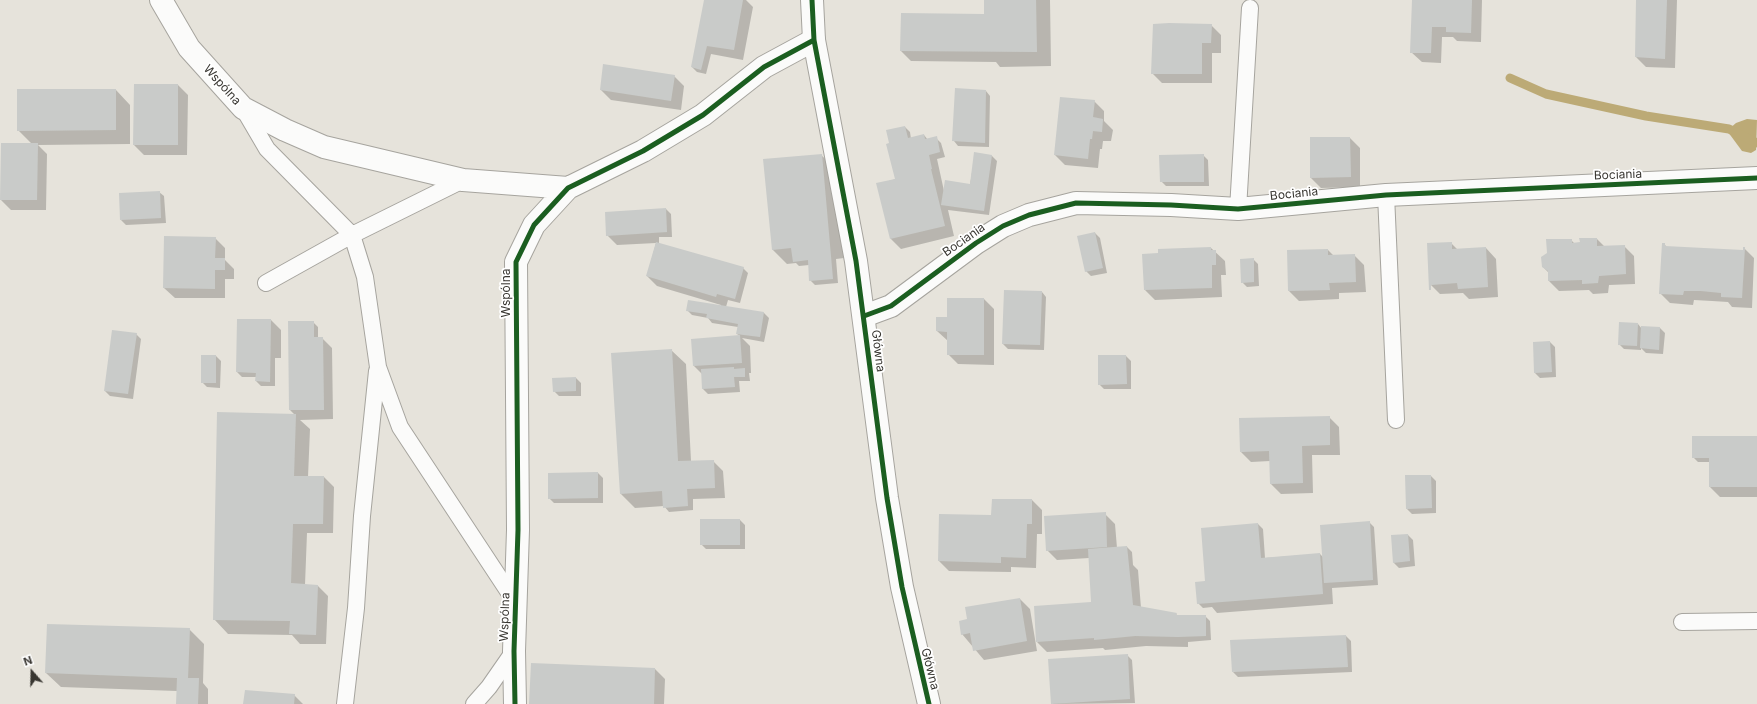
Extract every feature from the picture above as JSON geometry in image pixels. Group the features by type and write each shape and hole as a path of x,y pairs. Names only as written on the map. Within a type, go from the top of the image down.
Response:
{"street":[{"name":"Wspólna","path":"162,0 189,48 244,108 285,130 324,146 463,180 568,188"},
{"name":"Główna","path":"812,0 814,40 864,316 887,498 904,594 928,704"},
{"name":"Wspólna","path":"515,704 514,651 518,530 516,262 534,225 568,188 643,151 703,115 764,67 814,40"},
{"name":"Bociania","path":"864,316 891,306 976,243 1003,226 1029,215 1076,203 1171,205 1238,209 1386,194 1757,178"}],"lane":[{"path":"1238,209 1250,8"},
{"path":"244,108 267,149 352,235 365,277 378,367 400,427 516,603"},
{"path":"266,283 352,235 463,180"},
{"path":"1386,194 1396,420"},
{"path":"345,704 356,608 362,516 378,367"},
{"path":"1682,622 1757,621"},
{"path":"474,704 514,651"}],"shaded area":[{"path":"1747,119 1757,120 1756,150 1751,153 1742,151 1728,132 1729,129 1736,123"}],"building":[{"path":"704,0 743,0 734,50 707,46 701,70 691,67"},
{"path":"984,0 1036,0 1037,52 900,51 901,13 984,14"},
{"path":"1412,0 1472,0 1471,33 1446,32 1446,27 1432,27 1431,53 1410,53"},
{"path":"1636,0 1667,0 1665,59 1635,57"},
{"path":"1153,24 1212,24 1211,43 1202,43 1202,74 1151,74"},
{"path":"603,64 675,75 671,101 600,90"},
{"path":"134,84 178,84 178,145 133,145"},
{"path":"955,88 986,90 985,143 952,141"},
{"path":"17,89 116,89 116,130 17,131"},
{"path":"1060,97 1095,100 1093,117 1103,119 1102,132 1093,131 1092,139 1090,139 1088,159 1054,155"},
{"path":"905,126 908,138 924,134 925,139 937,136 940,152 929,155 945,226 890,239 876,183 895,179 886,144 889,143 886,130"},
{"path":"1310,137 1350,137 1351,177 1310,178"},
{"path":"1,143 38,143 37,200 0,200"},
{"path":"974,152 992,155 984,211 941,205 945,180 970,184"},
{"path":"822,154 833,279 809,281 808,260 793,262 791,248 772,250 763,159"},
{"path":"1204,154 1204,182 1160,182 1159,155"},
{"path":"160,191 161,218 120,220 119,193"},
{"path":"666,208 667,232 606,236 605,212"},
{"path":"1095,232 1103,268 1085,272 1077,236"},
{"path":"164,236 216,237 215,258 225,258 225,270 215,270 215,289 163,288"},
{"path":"1579,238 1597,238 1597,246 1625,245 1626,274 1599,276 1598,283 1582,284 1582,280 1548,281 1548,271 1542,267 1541,257 1547,253 1546,239 1572,239 1572,243 1580,242"},
{"path":"656,242 744,267 735,299 717,294 716,297 646,276"},
{"path":"1452,242 1452,249 1486,247 1488,287 1458,289 1457,283 1431,285 1431,290 1429,290 1427,243"},
{"path":"1662,243 1665,243 1665,246 1743,250 1743,247 1745,247 1742,298 1721,297 1721,293 1701,291 1684,291 1683,295 1659,294"},
{"path":"1211,247 1211,250 1216,250 1216,265 1212,265 1212,288 1144,290 1142,254 1158,253 1158,249"},
{"path":"1328,249 1328,255 1355,254 1356,282 1329,283 1330,290 1288,291 1287,250"},
{"path":"1254,258 1254,282 1241,283 1240,259"},
{"path":"1004,290 1042,291 1040,345 1002,344"},
{"path":"947,298 984,298 984,355 947,355 947,332 936,331 936,317 947,317"},
{"path":"688,300 764,312 760,337 736,334 738,324 706,318 707,314 686,311"},
{"path":"237,319 271,319 270,382 255,381 256,373 236,372"},
{"path":"288,321 314,321 314,337 323,337 324,410 289,410"},
{"path":"1619,322 1638,323 1637,346 1618,345"},
{"path":"1641,326 1660,327 1659,350 1640,348"},
{"path":"112,330 137,333 128,394 104,391"},
{"path":"740,335 742,363 693,366 691,339"},
{"path":"1550,341 1552,372 1534,373 1533,342"},
{"path":"672,349 678,461 714,460 715,488 687,489 688,506 663,508 662,491 620,494 611,353"},
{"path":"201,355 216,355 216,383 201,383"},
{"path":"1098,355 1126,355 1127,384 1098,385"},
{"path":"734,367 734,369 745,368 745,377 734,377 735,387 702,389 701,369"},
{"path":"576,377 576,391 553,392 552,378"},
{"path":"217,412 296,414 294,476 324,476 323,524 293,524 291,583 318,585 316,635 289,634 290,621 213,620"},
{"path":"1330,416 1330,445 1302,446 1303,483 1270,484 1269,451 1240,452 1239,418"},
{"path":"1692,436 1757,436 1757,487 1709,487 1709,458 1692,458"},
{"path":"598,472 598,498 548,499 548,473"},
{"path":"1405,475 1431,475 1432,508 1406,509"},
{"path":"992,499 1032,499 1032,524 1027,524 1026,558 1001,557 1001,563 938,561 939,514 991,515"},
{"path":"1106,512 1107,547 1046,551 1044,516"},
{"path":"700,519 740,519 740,545 700,545"},
{"path":"1370,521 1373,580 1324,583 1320,525"},
{"path":"1258,523 1261,558 1320,553 1323,594 1197,604 1195,582 1205,581 1201,528"},
{"path":"1408,534 1410,561 1393,563 1391,535"},
{"path":"1127,546 1133,605 1177,613 1176,615 1206,615 1206,636 1135,636 1094,640 1094,638 1036,642 1034,606 1091,602 1088,549"},
{"path":"1020,598 1027,641 973,651 970,633 961,635 959,621 967,619 965,607"},
{"path":"47,624 190,628 188,678 199,678 198,704 176,704 177,678 45,673"},
{"path":"1346,635 1348,667 1232,672 1230,640"},
{"path":"1128,654 1130,699 1051,704 1048,659"},
{"path":"531,663 655,668 654,704 529,704"},
{"path":"245,690 295,694 294,704 243,704"}],"waterway":[{"path":"1510,78 1546,94 1646,116 1729,129 1757,143"}],"cycle path":[{"path":"812,0 814,40 856,261 887,498 902,587 929,704"},
{"path":"515,704 514,651 518,530 516,262 534,225 568,188 643,151 703,115 764,67 814,40"},
{"path":"864,316 891,306 976,243 1003,226 1029,215 1076,203 1171,205 1238,209 1386,195 1757,178"}]}
